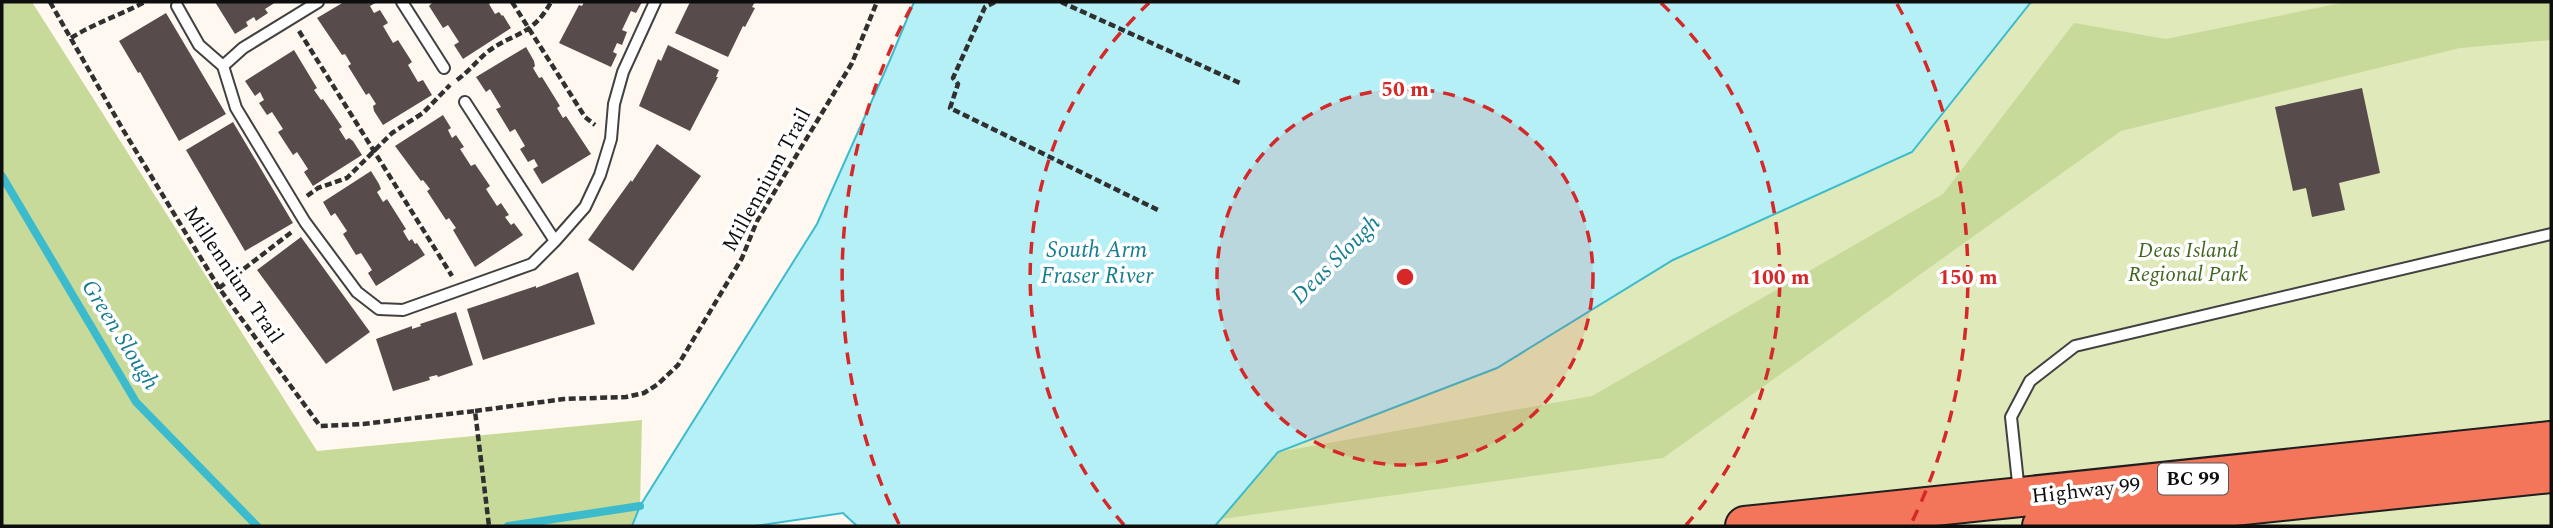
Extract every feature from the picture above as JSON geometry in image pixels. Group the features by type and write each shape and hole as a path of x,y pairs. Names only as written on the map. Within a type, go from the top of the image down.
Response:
{"highway":[{"name":"Highway 99","path":"2031,512 2551,441"},
{"name":"Highway 99","path":"1745,526 2031,512 2551,473"}],"lane":[{"path":"223,66 243,48 318,2"},
{"path":"402,2 443,68"},
{"path":"177,6 199,46 223,66 236,108 305,222 357,292 379,309 403,310 532,264 585,207 600,175 611,139 614,104 623,72 655,2"},
{"path":"465,102 555,241"},
{"path":"2031,512 2011,417 2030,381 2075,346 2551,234"}],"path":[{"name":"Millennium Trail","path":"50,2 121,128 219,288 320,426 363,424 564,399 635,395 658,384 678,365 742,258 757,221 852,63 877,2"},
{"path":"71,38 94,23 145,2"},
{"path":"512,2 585,117 611,139"},
{"path":"295,205 318,188 347,178 392,133 423,113 443,91 486,54 530,30 551,2"},
{"path":"995,2 985,7 953,78 958,84 950,108 1160,211"},
{"path":"1061,2 1242,85"},
{"path":"290,19 450,270 457,292"},
{"path":"219,288 305,222"},
{"path":"475,411 489,526"}],"green space":[{"path":"2,2 32,2 317,451 642,420 640,506 632,526 2,526"},
{"name":"Deas Island Regional Park","path":"2031,2 2551,2 2551,526 1215,526 1278,452 1497,368 1673,260 1912,152"},
{"path":"2346,2 2551,2 2551,40 2460,48 2121,131 1663,458 1221,519 1278,452 1592,396 1943,194 2074,23 2166,39"}],"water":[{"name":"South Arm Fraser River","path":"914,2 2031,2 1912,152 1673,260 1497,368 1278,452 1215,526 857,526 843,513 755,526 632,526 640,506 817,224"}],"building":[{"path":"215,2 276,2 265,9 268,13 256,21 254,17 246,22 248,26 235,34"},
{"path":"344,2 377,2 370,6 374,13 380,10 388,23 383,26 393,43 398,40 412,62 408,65 418,82 423,80 432,95 383,125 374,111 373,106 376,104 369,93 366,95 348,66 351,64 345,54 342,55 317,18"},
{"path":"433,2 492,2 489,4 495,14 499,12 503,15 511,28 463,59 454,45 459,42 448,25 443,28 429,6"},
{"path":"584,2 642,2 636,13 631,11 622,30 627,32 622,45 617,43 613,52 617,54 611,67 559,43 579,5 582,6"},
{"path":"690,2 755,2 752,7 755,8 728,57 675,33"},
{"path":"166,13 226,114 179,141 119,41"},
{"path":"668,45 719,70 718,77 690,131 639,106 658,59 661,61"},
{"path":"526,47 534,61 533,68 539,78 542,77 560,106 557,108 563,118 566,116 591,154 542,184 533,169 538,166 534,159 528,162 520,149 525,146 515,129 510,132 496,109 501,107 490,89 486,92 476,77"},
{"path":"294,50 317,88 314,90 342,127 339,129 346,140 349,138 353,141 362,155 313,186 304,172 308,169 297,152 293,155 278,132 283,129 272,112 267,115 259,103 264,100 260,92 255,96 245,81"},
{"path":"2362,88 2380,173 2339,183 2345,210 2312,217 2306,188 2293,191 2275,107"},
{"path":"443,115 451,128 448,130 452,138 456,135 464,147 460,149 471,166 475,164 490,186 486,189 497,206 501,203 509,215 505,217 511,225 514,223 523,235 475,267 453,230 456,228 449,218 446,220 427,191 430,189 395,146"},
{"path":"233,122 293,223 245,251 186,150"},
{"path":"657,144 701,176 633,271 588,240"},
{"path":"371,171 381,189 377,192 383,202 387,199 406,229 403,231 409,241 412,239 417,243 425,255 376,286 368,273 372,270 361,253 356,255 343,234 347,231 335,213 331,216 323,202"},
{"path":"301,237 370,332 326,364 257,270"},
{"path":"578,272 595,324 483,360 467,309"},
{"path":"456,312 473,365 438,377 429,377 430,380 393,391 376,339"}],"waterway":[{"name":"Green Slough","path":"2,176 136,402 257,526"},
{"name":"Green Slough","path":"508,526 640,506"}],"water label":[{"name":"Deas Slough","path":"1336,260"}]}
